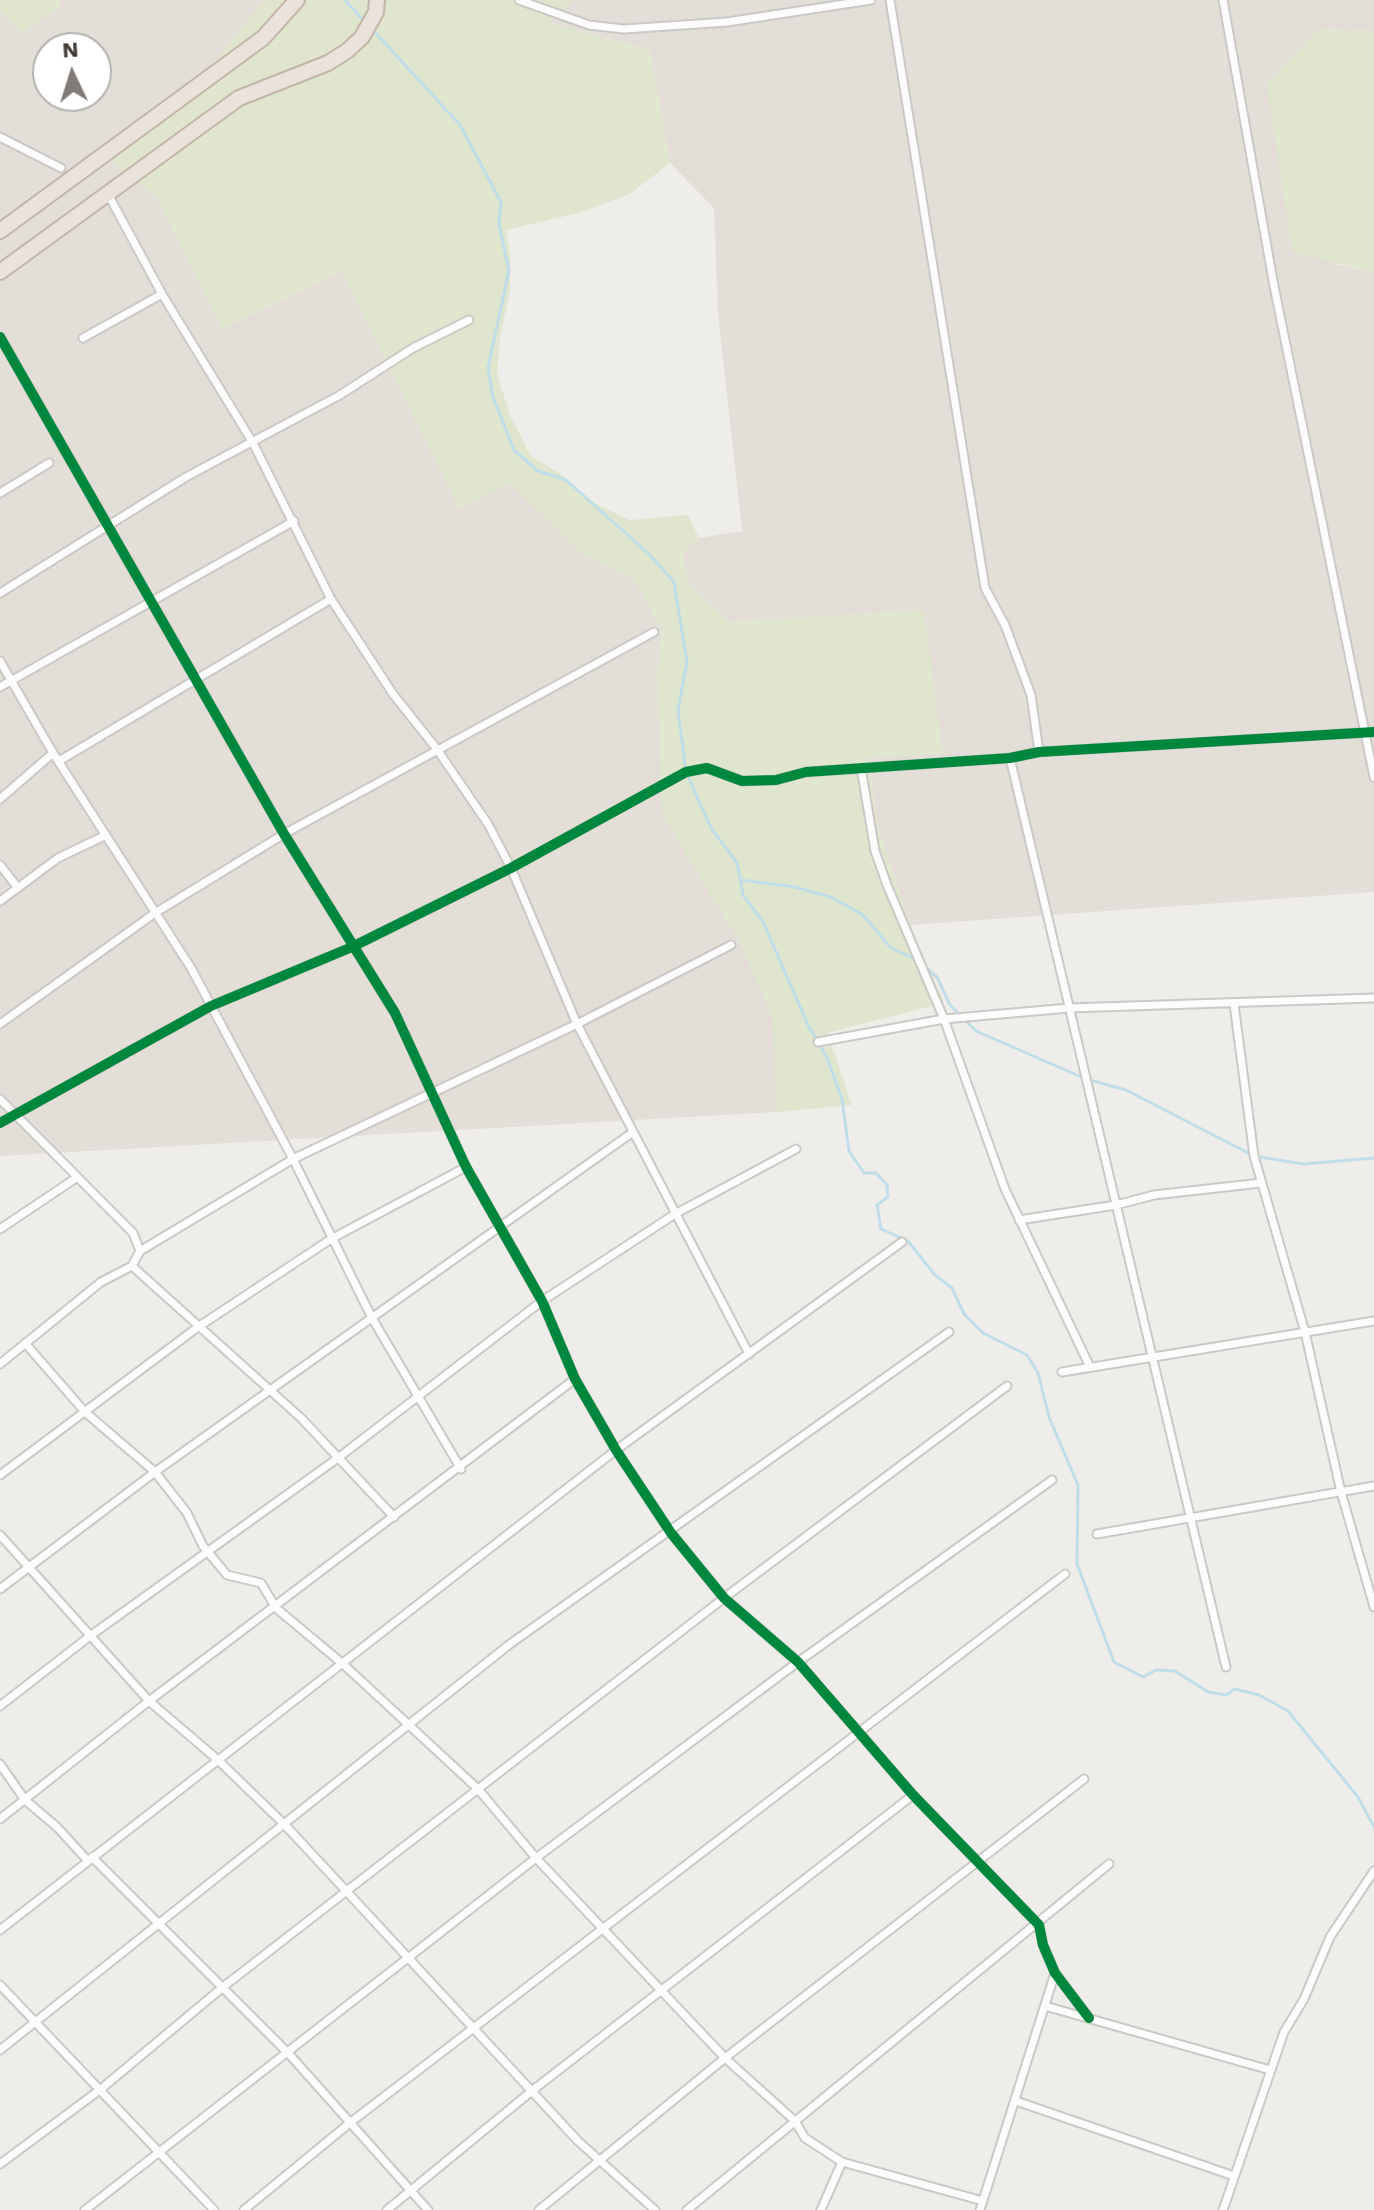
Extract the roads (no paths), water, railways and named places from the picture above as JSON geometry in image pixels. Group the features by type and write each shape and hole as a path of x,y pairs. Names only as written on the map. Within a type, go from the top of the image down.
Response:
{"highway":[{"path":"0,231 251,47 297,0"},
{"path":"0,272 109,196 239,98 328,63 362,37 376,6"}],"street":[{"path":"519,0 574,21 624,29 727,22 871,0"},
{"path":"890,0 985,588 1005,625 1031,695 1039,752"},
{"path":"1223,0 1274,286 1374,777"},
{"path":"0,137 61,168"},
{"path":"109,196 162,294 253,443 331,599 393,694 436,748 488,824 511,868 577,1024 749,1354"},
{"path":"83,338 162,294"},
{"path":"0,593 106,526 340,395 413,348 469,320"},
{"path":"0,337 284,834 395,1013 466,1167 498,1229 542,1301 575,1379 616,1450 671,1533 724,1598 798,1662 913,1795 1039,1925 1043,1945 1055,1973 1089,2018"},
{"path":"0,493 49,463"},
{"path":"0,687 151,605 294,521"},
{"path":"59,761 331,599"},
{"path":"0,1024 155,913 284,834 436,748 654,632"},
{"path":"0,661 53,753 211,1006 293,1159 372,1318 461,1469"},
{"path":"0,1123 211,1006 352,947 511,868 686,772 707,768 742,781 861,768 1010,758 1039,752 1374,732"},
{"path":"0,799 53,753"},
{"path":"1010,758 1226,1667"},
{"path":"861,768 875,851 944,1019 1019,1220 1090,1367"},
{"path":"0,901 58,858 106,835"},
{"path":"0,865 18,888"},
{"path":"0,1364 101,1282 132,1266 140,1251 293,1159 432,1090 577,1024 731,945"},
{"path":"818,1042 944,1019 1069,1008 1374,998"},
{"path":"1234,1004 1254,1156 1305,1332 1341,1492 1374,1607"},
{"path":"0,1099 133,1233 140,1251"},
{"path":"0,1115 14,1113"},
{"path":"0,1589 155,1472 633,1132"},
{"path":"0,1706 90,1636 338,1458 542,1301 675,1214 796,1149"},
{"path":"0,1475 198,1327 331,1239 466,1167"},
{"path":"0,1229 76,1178"},
{"path":"1019,1220 1116,1205 1154,1195 1261,1183"},
{"path":"0,1930 616,1450 902,1242"},
{"path":"132,1266 301,1418 394,1517"},
{"path":"1062,1372 1374,1321"},
{"path":"0,2050 510,1644 671,1533 949,1332"},
{"path":"25,1343 85,1412 155,1472 187,1513 207,1552 227,1575 261,1583 276,1608 343,1664 478,1789 536,1858 725,2058 795,2121 805,2138 842,2162 982,2207 1055,1973"},
{"path":"0,1819 149,1701 461,1469 575,1379"},
{"path":"0,2164 101,2089 223,1987 724,1598 1007,1386"},
{"path":"85,2210 289,2054 407,1957 536,1858 798,1662 1052,1480"},
{"path":"1097,1534 1374,1486"},
{"path":"0,1535 149,1701 218,1760 285,1825 600,2162 655,2210"},
{"path":"244,2210 351,2122 1065,1574"},
{"path":"0,1764 25,1800 159,1923 289,2054 428,2210"},
{"path":"539,2210 725,2058 1084,1779"},
{"path":"387,2210 533,2090 913,1795"},
{"path":"687,2210 1039,1925 1109,1864"},
{"path":"1223,2210 1270,2070 1330,1937 1374,1871"},
{"path":"0,1985 214,2210"},
{"path":"1045,2006 1270,2070"},
{"path":"1016,2101 1234,2176"},
{"path":"821,2210 842,2162"}],"waterway":[{"path":"345,0 364,21"},
{"path":"372,29 460,125 501,202 499,225 509,270 488,368 493,397 514,450 538,471 566,480 649,554 674,582 687,662 678,710 686,772 711,828 737,863 743,895 763,922 809,1027 827,1058 842,1099 849,1151 864,1173 876,1173 887,1185 888,1197 877,1205 881,1229 908,1241 935,1275 952,1288 964,1314 983,1333 1027,1355 1038,1373 1049,1417 1078,1485 1077,1564 1114,1662 1143,1677 1156,1670 1175,1671 1208,1692 1227,1695 1234,1689 1259,1695 1288,1711 1358,1797 1374,1827"},
{"path":"741,880 795,887 831,897 863,915 891,948 917,960"},
{"path":"923,965 937,977 950,1005 976,1031 1086,1079 1126,1090 1254,1156 1303,1164 1374,1158"}]}
